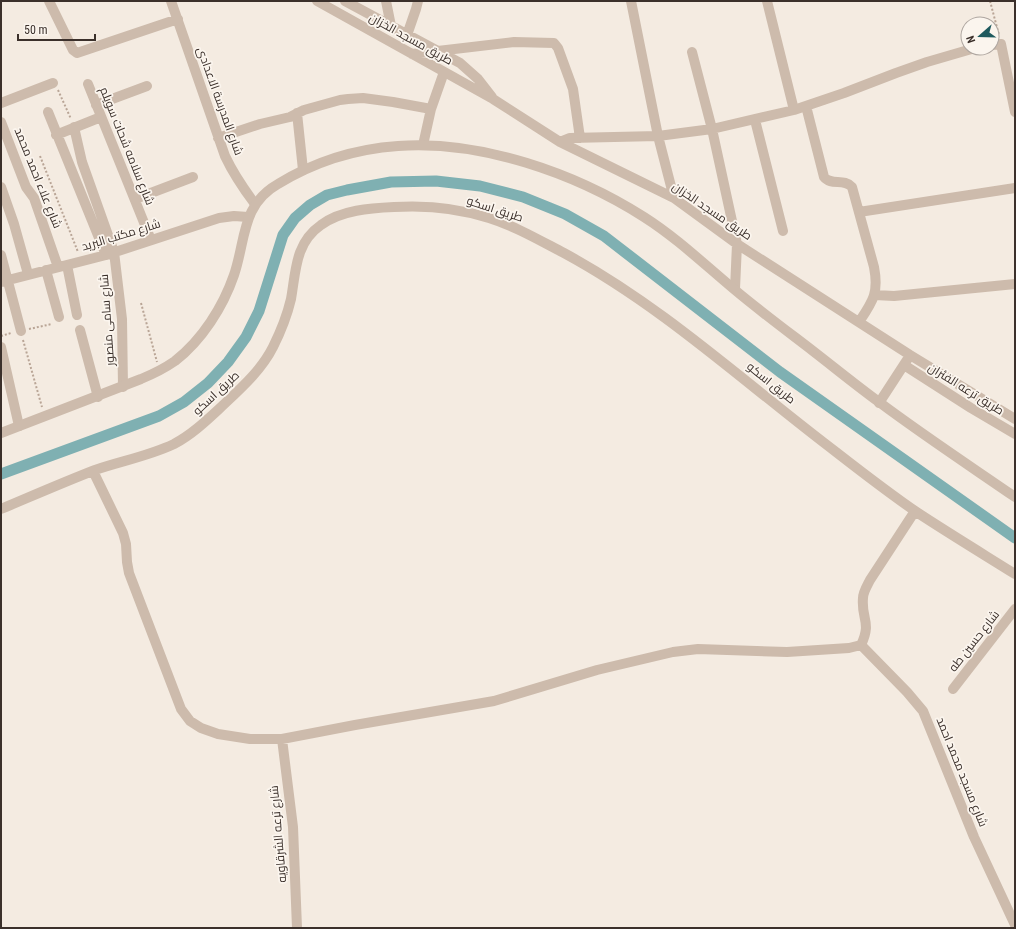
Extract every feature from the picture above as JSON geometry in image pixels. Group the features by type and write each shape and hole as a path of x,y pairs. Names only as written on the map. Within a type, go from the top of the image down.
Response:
{"street":[{"path":"49,1 73,50 80,53 178,19"},
{"name":"شارع المدرسة الاعدادى","path":"171,1 218,138 233,173 255,204"},
{"name":"طريق مسجد الخزان","path":"345,1 449,56 469,70 493,99"},
{"path":"386,1 391,26"},
{"path":"407,35 418,1"},
{"path":"630,1 658,136 674,198"},
{"path":"767,1 794,110"},
{"name":"طريق مسجد الخزان","path":"319,2 493,99 560,142 674,198 737,244 910,355"},
{"path":"412,54 514,42 554,43 558,48 573,89 580,138"},
{"path":"692,52 712,129 737,244 735,289"},
{"path":"560,142 570,138 592,139 658,136 712,129 755,120 794,110 844,93 896,72 960,53"},
{"path":"1000,55 1015,112"},
{"path":"423,145 431,109 444,72"},
{"path":"1,103 53,83"},
{"name":"شارع سلامه شحات سويلم","path":"88,84 151,240"},
{"path":"96,105 147,86"},
{"path":"218,138 348,98 363,98 431,109"},
{"path":"806,106 824,177 829,181 846,182 853,191 874,267 876,278 875,295 859,322"},
{"path":"48,112 56,134 110,254"},
{"path":"297,113 303,170"},
{"path":"56,134 101,117"},
{"path":"755,120 783,231"},
{"name":"شارع علاء احمد محمد","path":"1,122 26,187 34,198 62,266 77,315"},
{"path":"74,127 82,162 110,254"},
{"path":"1,433 123,387 159,371 176,360 191,346 217,312 227,293 234,274 248,217 255,204 270,188 303,170 349,153 374,148 423,145 452,147 509,159 565,177 592,189 643,217 668,233 691,251 735,289 879,402 1015,497"},
{"path":"135,199 193,177"},
{"path":"1,187 14,224 28,274"},
{"path":"858,212 1015,188"},
{"name":"طريق اسكو","path":"1,509 93,471 163,448 186,436 206,420 255,374 271,351 283,326 299,254 313,231 334,217 360,210 378,207 415,206 451,209 480,216 521,230 618,284 679,327 834,451 915,511 1015,574"},
{"name":"شارع مكتب البريد","path":"4,280 110,254 219,218 234,216 248,217"},
{"name":"شارع سامى منصور","path":"110,254 122,319 123,387"},
{"path":"1,255 4,280 21,331"},
{"path":"46,270 59,317"},
{"path":"875,295 894,296 1015,284"},
{"path":"80,330 98,397"},
{"path":"1,347 19,426"},
{"path":"879,402 910,355"},
{"name":"طريق ترعه الفئران","path":"910,355 1015,419"},
{"name":"طريق ترعه الفئران","path":"904,365 1015,434"},
{"path":"93,471 123,533 126,544 127,568 181,709 190,721 201,728 218,734 250,739 282,738 355,724 494,701 604,668 673,652 698,649 787,652 849,648 861,645 867,626 863,606 864,592 870,580 915,511"},
{"name":"شارع حسين طه","path":"953,689 1015,609"},
{"name":"شارع مسجد محمد احمد","path":"861,645 907,692 922,711 974,837 1015,925"},
{"name":"شارع ترعه الشرقاويه","path":"282,738 293,827 297,928"}],"path":[{"path":"990,1 992,16"},
{"path":"53,83 56,85 74,127"},
{"path":"40,156 81,261"},
{"path":"141,303 159,371"},
{"path":"45,417 21,331 56,323 58,322 59,317"}],"waterway":[{"path":"1,474 159,416 184,402 208,383 228,362 246,337 259,311 283,235 295,218 310,205 327,195 347,190 391,182 436,181 480,186 523,197 565,214 604,236 780,372 1015,538"}]}
